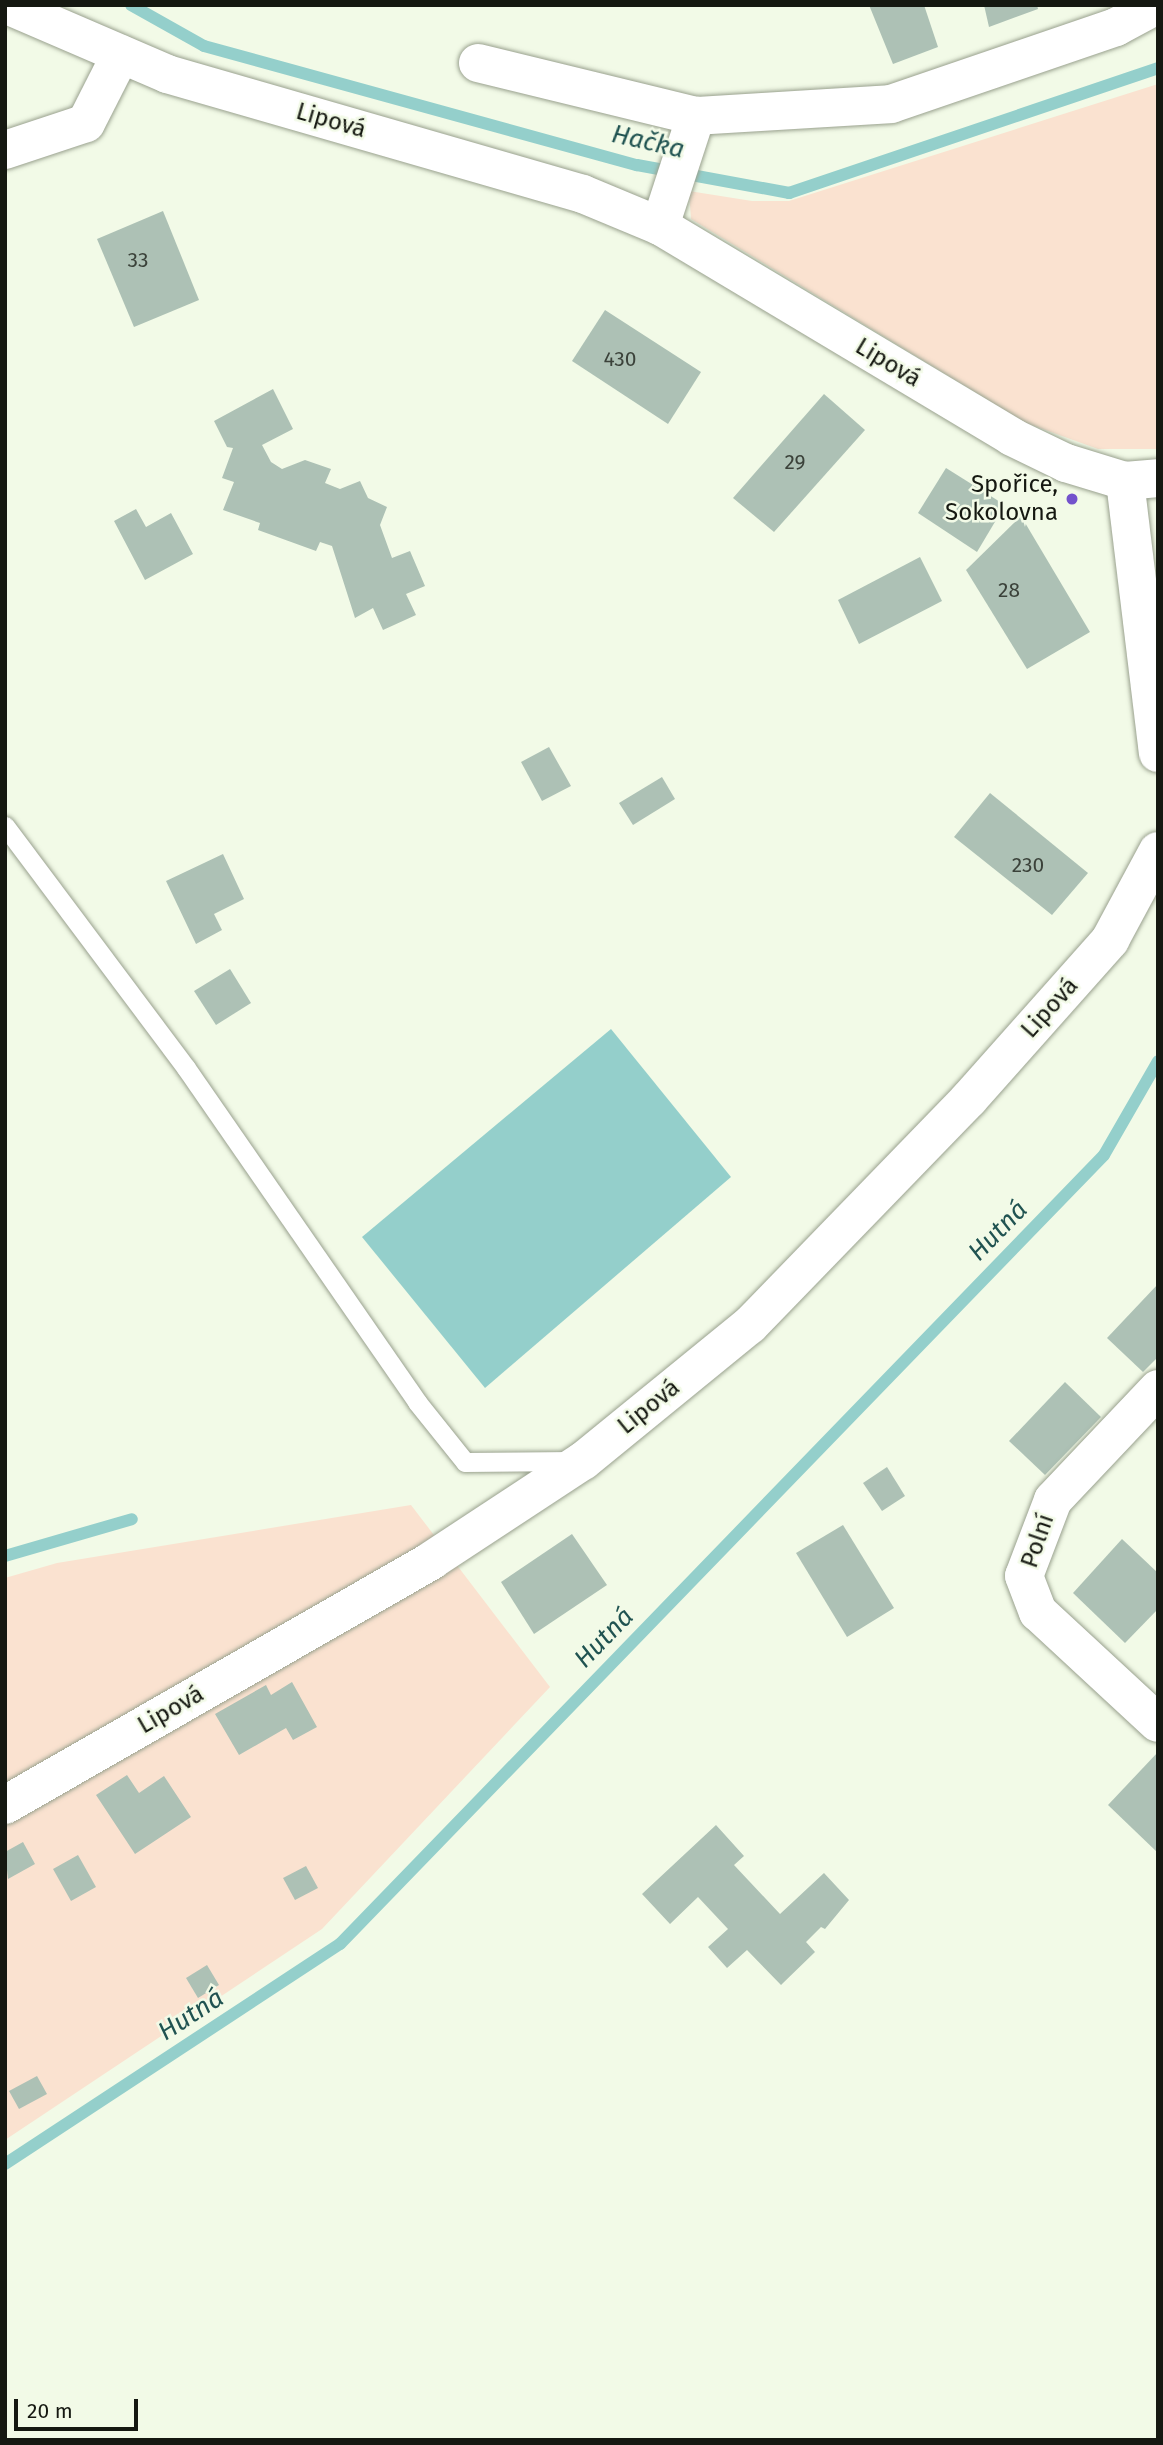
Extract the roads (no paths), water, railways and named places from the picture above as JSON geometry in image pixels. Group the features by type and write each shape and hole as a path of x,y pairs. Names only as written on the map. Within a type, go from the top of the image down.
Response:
{"street":[{"name":"Lipová","path":"7,5 167,74 583,194 660,226 1012,437 1066,463 1141,479 1158,753"},
{"path":"478,63 696,116 891,104 1116,27 1157,5"},
{"path":"5,150 86,123 121,54"},
{"path":"660,226 696,116"},
{"name":"Lipová","path":"5,1805 432,1560 583,1461 750,1325 969,1099 1110,940 1142,886 1158,851"},
{"name":"Polní","path":"1158,1389 1053,1500 1024,1576 1038,1612 1158,1723"}],"lane":[{"path":"5,826 186,1068 417,1402 465,1462 583,1461"}],"water":[{"path":"611,1029 731,1177 485,1388 362,1237"}],"waterway":[{"name":"Hačka","path":"131,5 204,46 637,165 789,193 1158,68"},
{"name":"Hutná","path":"5,2164 340,1944 1104,1155 1158,1061"},
{"path":"5,1556 132,1519"}],"place":[{"name":"Spořice, Sokolovna","path":"1072,499"}]}
